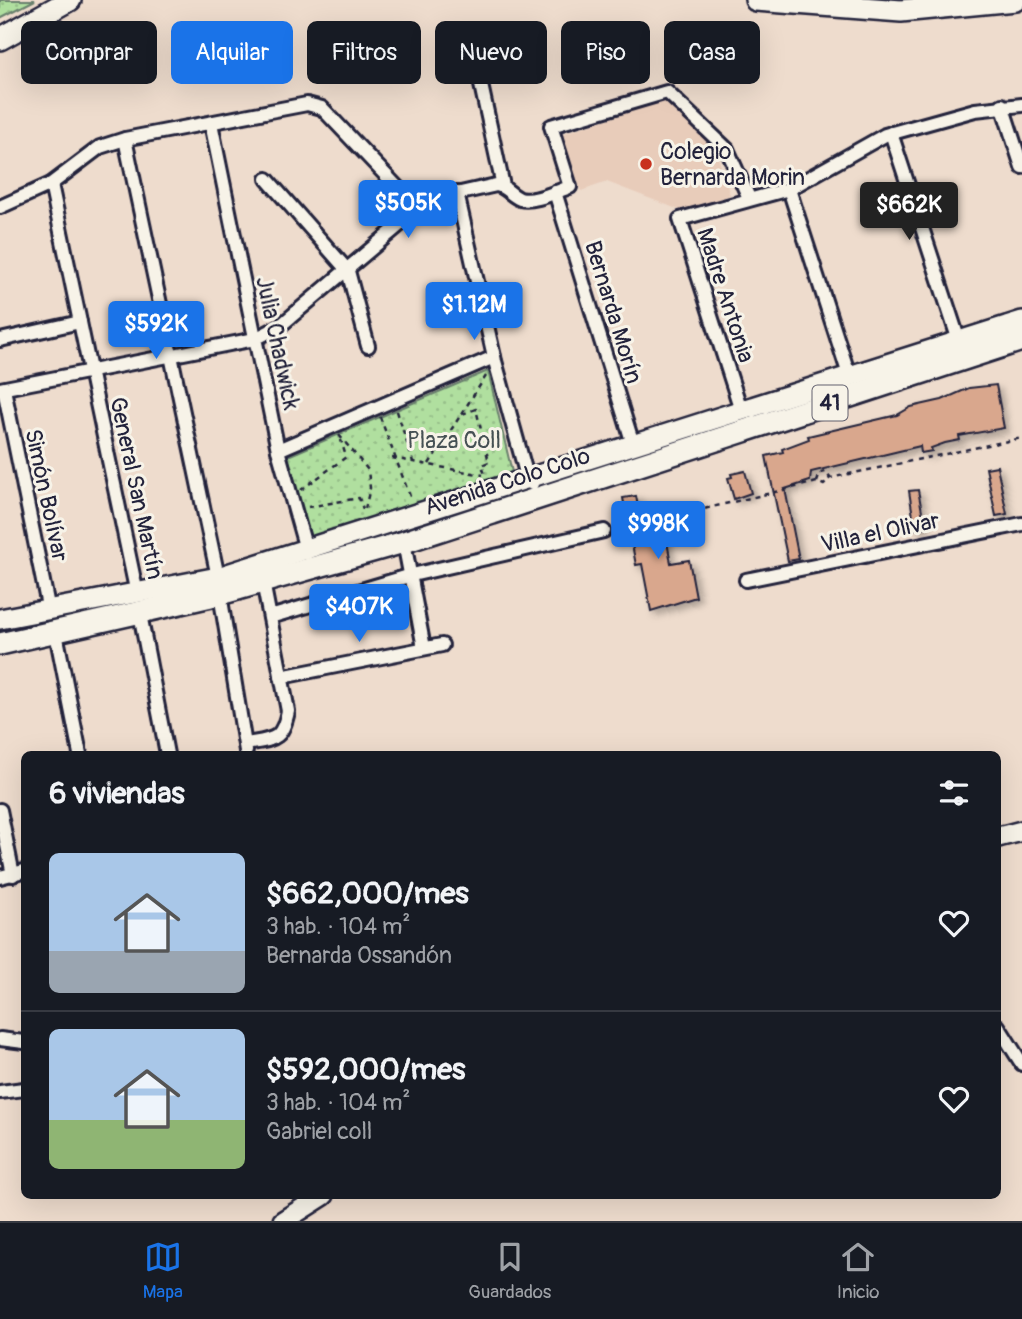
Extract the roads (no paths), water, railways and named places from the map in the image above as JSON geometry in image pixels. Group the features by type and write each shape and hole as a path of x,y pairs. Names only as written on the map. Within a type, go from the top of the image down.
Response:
{"main road":[{"path":"0,39 70,0"},
{"path":"756,0 901,11 1015,0"},
{"name":"Avenida Colo Colo","path":"0,644 57,634 139,604 219,585 263,582 404,542 1022,340"}],"street":[{"path":"481,84 503,186 522,200 570,187 551,126 667,92 727,149 749,198"},
{"path":"0,207 51,184 100,147 125,139 307,104 322,108 418,209"},
{"name":"Madre Antonia","path":"741,410 680,219 789,189 891,133 1002,105 1022,104"},
{"path":"1002,105 1022,167"},
{"name":"Julia Chadwick","path":"211,123 278,450 304,547 314,568"},
{"path":"891,133 959,341"},
{"path":"125,139 219,585 246,748 271,739 284,730 288,711 263,582"},
{"path":"267,179 348,271 368,346"},
{"name":"General San Martín","path":"51,184 139,604 166,751"},
{"path":"2,389 255,339 280,326 429,200 503,186"},
{"path":"789,189 849,375"},
{"name":"Bernarda Morín","path":"555,192 633,444"},
{"path":"457,193 522,482 545,496"},
{"name":"Avenida Colo Colo","path":"219,585 365,518 418,515 1022,321"},
{"path":"0,340 80,322"},
{"path":"278,450 495,359"},
{"name":"Simón Bolívar","path":"2,389 49,611"},
{"name":"Villa el Olivar","path":"746,580 1022,524"},
{"path":"270,617 412,575 604,531"},
{"path":"404,542 424,648"},
{"name":"Avenida Colo Colo","path":"0,618 139,604"},
{"path":"57,634 79,751"},
{"path":"281,677 442,645"},
{"path":"0,810 13,874"},
{"path":"1001,836 1022,831"},
{"path":"1001,1031 1022,1064"},
{"path":"0,1039 21,1042"},
{"path":"0,1092 21,1088"},
{"path":"283,1221 318,1199"}],"place":[{"name":"Colegio Bernarda Morin","path":"646,164"}],"park label":[{"name":"Plaza Coll","path":"454,440"}]}
